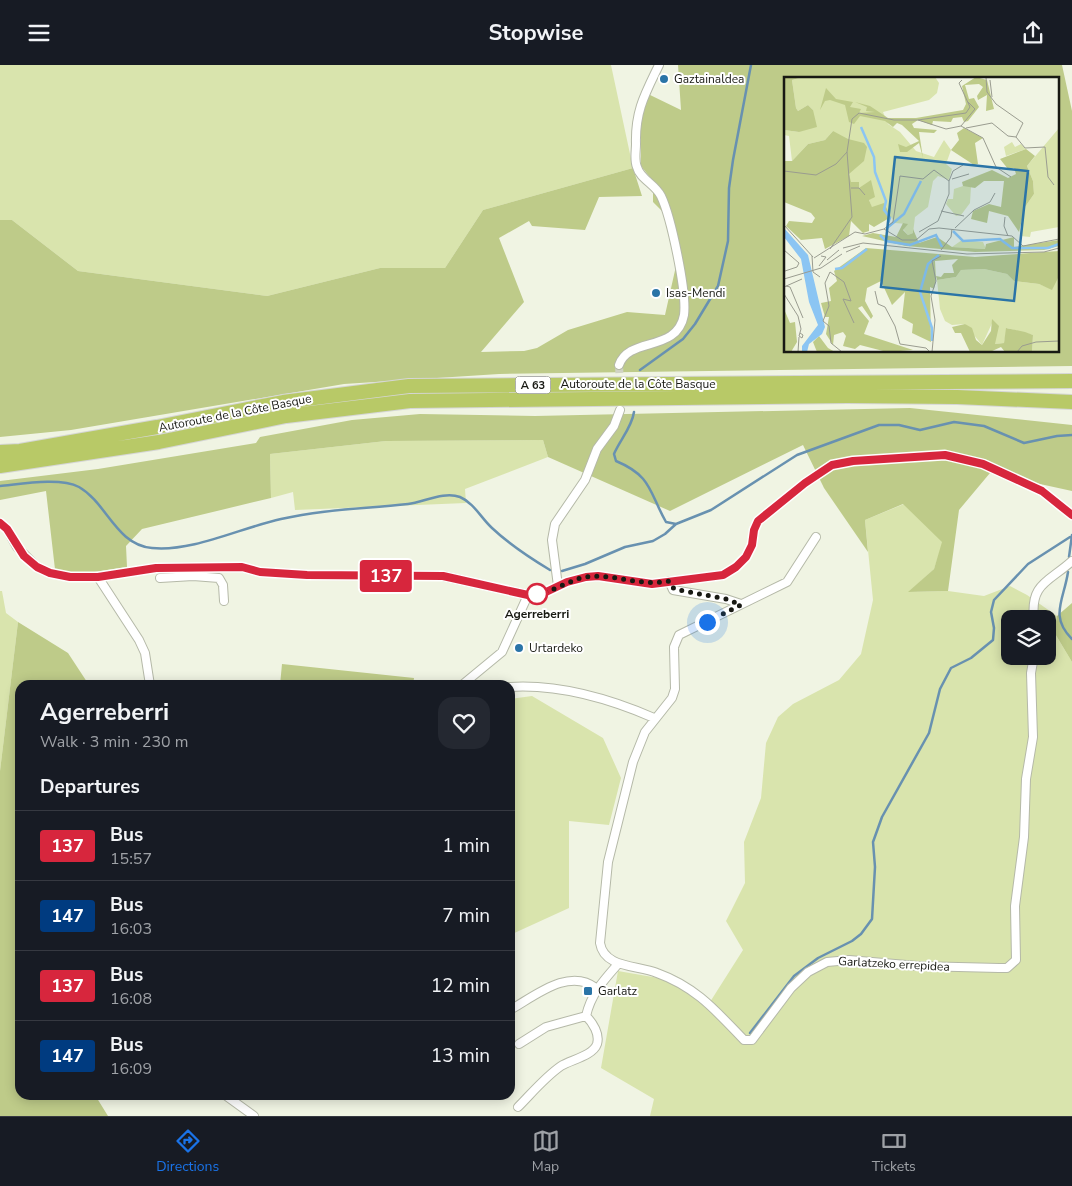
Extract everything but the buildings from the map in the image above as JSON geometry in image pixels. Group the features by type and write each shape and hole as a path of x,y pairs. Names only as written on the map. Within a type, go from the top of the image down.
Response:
{"highway":[{"name":"Autoroute de la Côte Basque","path":"0,452 20,451 157,427 284,402 409,385 1072,381"},
{"name":"Autoroute de la Côte Basque","path":"0,466 159,442 286,415 410,401 847,396 1072,401"}],"street":[{"path":"619,365 624,355 632,350 663,341 670,336 682,321 684,312 679,266 663,202 654,185 639,173 636,161 636,118 658,65"},
{"path":"558,586 552,540 555,524 585,480 597,449 614,426 620,410"},
{"path":"0,523 7,529 21,551 37,567 50,573 70,577 98,577 156,568 242,567 260,572 307,575 443,576 528,595 540,594 576,579 598,576 640,583 723,575 736,567 746,557 752,545 754,530 758,521 805,483 832,465 853,461 945,455 983,464 1042,491 1072,515"},
{"path":"586,1016 596,988 618,964 608,958 601,950 600,943 608,862 632,762 638,745 654,718 672,698 675,689 674,647 679,635 787,581 816,537"},
{"path":"1033,610 1035,595 1040,587 1072,561"},
{"path":"193,567 193,576"},
{"path":"160,578 193,576 219,578 224,601"},
{"path":"98,577 139,640 145,653 149,680"},
{"path":"669,581 674,589 726,599 741,605"},
{"path":"468,680 502,652 528,595"},
{"name":"Garlatzeko errepidea","path":"618,964 650,970 684,983 705,1000 747,1041 755,1037 791,988 808,972 827,962 849,960 918,966 998,968 1012,965 1016,960 1015,906 1024,837 1026,779 1033,737 1032,665"},
{"path":"515,687 524,686 579,693 626,705 654,718"},
{"path":"515,1007 557,983 575,979 587,981 596,988"},
{"path":"518,1043 546,1027 586,1016"},
{"path":"518,1107 560,1067 594,1050 597,1043 597,1035 594,1024 586,1016"},
{"path":"233,1100 254,1116"}],"green space":[{"path":"0,65 611,65 633,168 483,210 445,268 380,268 267,296 78,271 12,220 0,220"},
{"path":"678,65 1062,65 1072,111 1072,366 499,374 344,384 71,430 0,437 0,220 12,220 78,271 267,296 380,268 445,268 483,210 633,168 642,196 599,197 585,230 532,226 529,221 499,238 524,302 481,352 524,351 537,348 568,330 627,312 665,315 676,266 663,212 653,202 653,181 641,166 641,114 648,94 681,110"},
{"path":"910,408 1072,425 1072,491 990,473 959,510 948,591 908,592 934,569 942,542 903,504 865,520 868,552 824,488 803,445 670,511 548,457 543,440 386,441 270,454 271,498 142,529 126,546 127,567 56,578 46,491 0,500 0,481 98,469 256,443 260,437 352,420 420,414 535,416"},
{"path":"543,440 548,457 465,489 466,503 295,510 293,492 271,498 270,454 386,441"},
{"path":"904,504 943,542 934,569 909,592 948,591 984,596 1010,586 1048,610 1001,610 1001,665 1056,665 1056,635 1072,662 1072,1116 650,1116 654,1099 601,1068 618,971 670,980 710,1002 743,950 726,921 745,883 744,842 761,798 766,743 778,717 793,704 839,680 861,654 873,600 865,520"},
{"path":"0,591 2,591 6,613 18,622 0,771"},
{"path":"1072,603 1072,662 1056,635 1057,616"},
{"path":"18,622 68,653 86,680 15,680 15,1100 98,1100 108,1116 0,1116 0,771"},
{"path":"282,664 414,678 414,680 280,680"},
{"path":"532,696 603,738 621,778 609,825 569,821 569,908 515,933 515,698"}],"waterway":[{"path":"640,370 683,339 695,324 718,286 728,241 729,188 733,160 751,65"},
{"path":"634,412 633,418 614,454 616,461 628,467 643,479 666,522 676,524 711,510 797,455 879,425 899,425 920,430 954,422 984,426 1024,443 1072,435"},
{"path":"0,486 62,482 79,487 89,494 120,532 140,545 152,548 168,548 200,543 265,523 297,516 329,511 408,504 441,496 454,495 469,503 506,540 550,570"},
{"path":"562,571 585,564 625,547 653,541 665,534 676,524"},
{"path":"1069,557 1072,535"},
{"path":"750,1033 794,976 818,958 852,941 861,934 872,919 875,867 873,842 882,817 929,733 940,689 951,668 971,658 993,640 994,628 991,612 994,600 1028,564 1070,537"},
{"path":"1068,572 1060,615 1061,623 1072,639"}],"tunnel":[{"path":"619,365 620,386"}],"bus line":[{"name":"137","path":"0,523 7,529 24,556 37,567 50,573 70,577 98,577 156,568 242,567 260,572 307,575 443,576 459,578 528,595 540,594 567,582 586,577 598,576 652,584 723,575 736,567 746,557 752,545 754,530 758,521 805,483 832,465 853,461 945,455 983,464 1042,491 1072,515"}],"place":[{"name":"Gaztainaldea","path":"664,79"},
{"name":"Isas-Mendi","path":"656,293"},
{"name":"Agerreberri","path":"537,594"},
{"name":"Urtardeko","path":"519,648"},
{"name":"Garlatz","path":"588,991"}],"route":[{"path":"537,594 576,579 598,576 652,584 669,581 674,589 726,599 741,605 707,622"}]}
